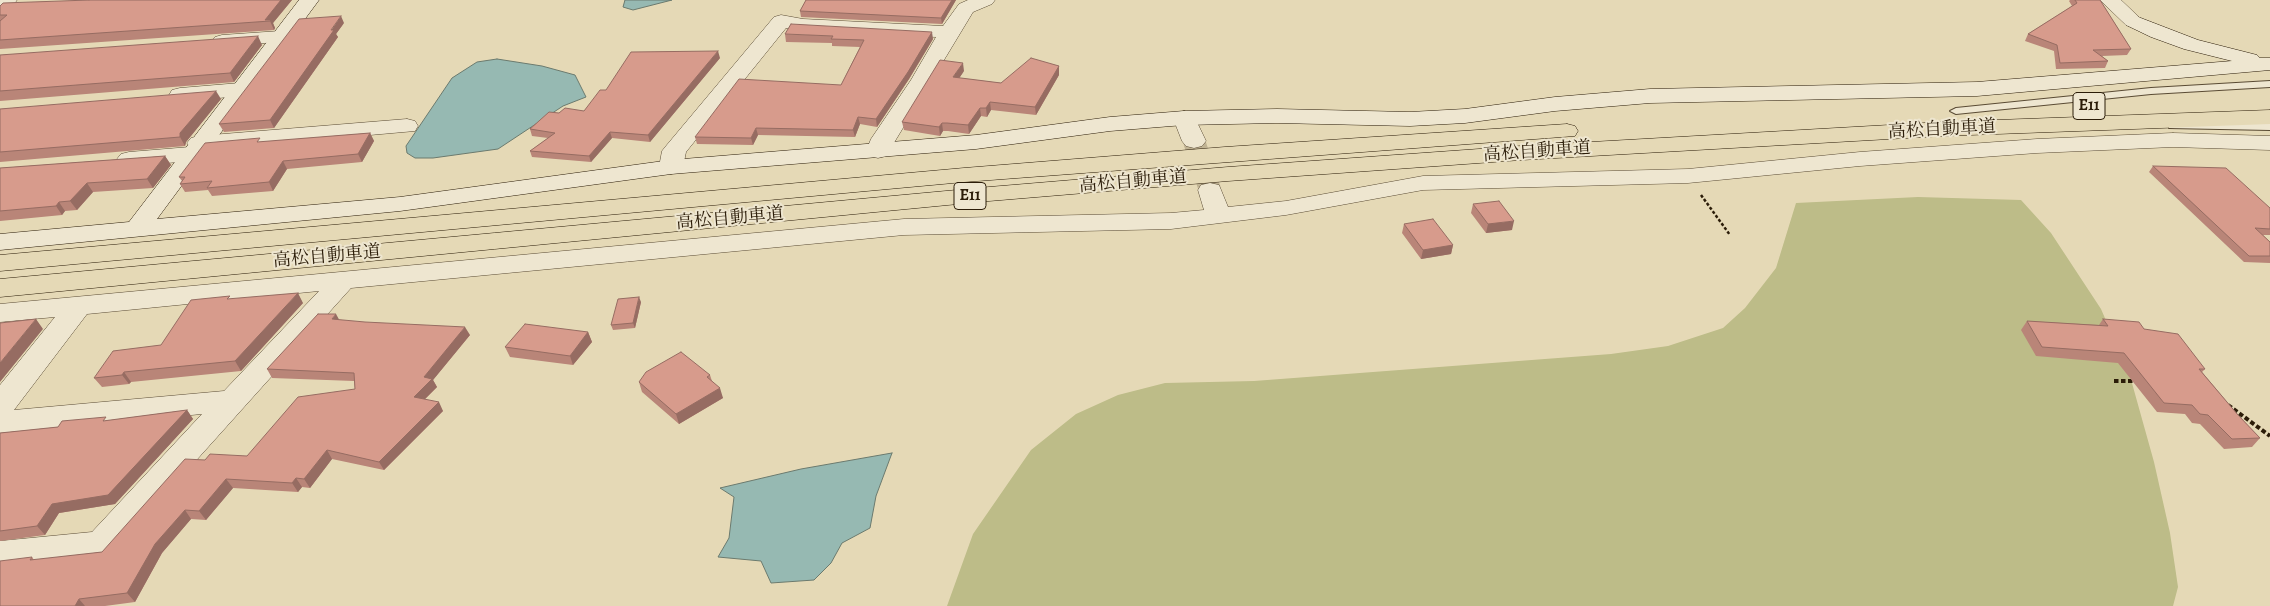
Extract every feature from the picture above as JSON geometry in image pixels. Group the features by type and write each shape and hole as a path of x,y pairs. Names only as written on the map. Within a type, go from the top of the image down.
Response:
{"highway":[{"name":"高松自動車道","path":"0,262 954,176 1225,154 1505,134 1956,111 2270,99"},
{"name":"高松自動車道","path":"0,288 989,194 1219,174 1531,152 1942,129 2270,118"}],"street":[{"path":"0,4 7,0"},
{"path":"137,229 195,148 309,0"},
{"path":"878,151 883,139 922,80 949,32 966,8 985,0"},
{"path":"2110,0 2133,21 2158,33 2191,45 2242,56 2269,70"},
{"path":"0,4 30,3"},
{"path":"671,167 674,151 781,10 803,25 949,32"},
{"path":"203,42 280,37"},
{"path":"0,242 400,204 671,167 976,142 1110,124 1184,118 1277,116 1428,118 1650,96 1977,89 2269,70"},
{"path":"164,96 240,90"},
{"path":"1184,118 1194,141"},
{"path":"105,161 195,148 407,126"},
{"path":"0,313 904,227 1171,221 1286,208 1423,183 1475,180 1688,176 2038,146 2173,140 2270,143"},
{"path":"1210,190 1218,216"},
{"path":"0,556 101,544 335,291 343,280"},
{"path":"0,406 78,306"},
{"path":"0,422 232,401"}],"lane":[{"path":"1956,111 2151,91 2269,70"},
{"path":"2075,124 2270,127"}],"path":[{"path":"1688,176 1730,235"},
{"path":"2114,381 2141,381"},
{"path":"2225,402 2270,436"}],"shaded area":[{"path":"1918,197 2021,200 2051,233 2101,309 2130,376 2154,462 2170,533 2178,587 2173,606 947,606 973,534 1031,450 1076,414 1118,395 1165,383 1254,381 1611,354 1668,346 1723,328 1745,308 1776,268 1796,203"}],"water":[{"path":"625,0 672,0 633,10 623,7"},
{"path":"497,59 542,66 575,75 586,97 563,106 498,149 433,158 415,158 407,153 406,146 452,78 477,62"},
{"path":"892,453 876,496 870,528 842,543 831,563 814,580 771,583 761,561 718,557 729,538 734,497 720,488 801,469"}],"building":[{"path":"89,0 281,0 265,20 270,21 0,40 0,21 7,15 0,15 0,6 3,3"},
{"path":"806,0 952,0 941,18 800,11"},
{"path":"2075,0 2100,0 2131,49 2093,50 2108,61 2060,63 2057,45 2028,34 2077,3"},
{"path":"341,16 331,30 334,30 270,120 219,124 299,19"},
{"path":"791,24 932,32 876,119 858,117 853,130 756,128 751,138 695,137 739,79 841,85 864,40 831,39 833,36 785,34"},
{"path":"258,36 230,73 0,91 0,55"},
{"path":"718,51 648,135 610,132 589,156 530,151 555,133 530,129 549,112 559,113 565,108 584,111 600,90 606,90 631,52"},
{"path":"1031,58 1059,66 1035,107 990,102 986,108 980,108 968,125 942,123 939,127 902,122 940,60 963,63 953,77 1001,83"},
{"path":"216,91 180,133 180,137 0,152 0,109"},
{"path":"370,133 358,154 283,161 269,182 207,188 212,181 180,184 185,177 179,177 205,143 260,138 257,142"},
{"path":"165,156 147,179 87,183 70,201 59,202 56,206 0,211 0,168"},
{"path":"2153,166 2226,168 2270,208 2270,229 2255,228 2270,242 2270,256 2249,256"},
{"path":"1499,201 1514,221 1488,224 1473,204"},
{"path":"1433,219 1453,245 1423,250 1404,224"},
{"path":"298,293 235,361 124,372 122,375 94,378 113,351 161,345 191,300"},
{"path":"639,297 633,323 611,325 618,299"},
{"path":"318,314 336,314 332,319 365,322 465,327 424,377 432,379 414,397 439,402 379,462 327,450 304,479 296,478 292,483 226,479 199,511 185,510 155,544 127,593 79,599 75,606 0,606 0,561 32,557 30,560 102,552 185,459 205,460 210,454 247,456 298,397 355,389 354,373 267,369"},
{"path":"36,319 0,363 0,323"},
{"path":"2103,319 2139,322 2144,329 2178,334 2205,369 2199,369 2260,438 2232,439 2208,415 2200,414 2192,405 2164,403 2124,353 2042,347 2027,321 2108,326"},
{"path":"525,324 588,332 570,356 505,347"},
{"path":"681,352 710,375 707,377 720,388 676,414 639,382 646,372"},
{"path":"187,410 108,495 52,504 37,526 0,531 0,433 58,427 62,421 106,417 103,421"}],"tunnel":[{"path":"1194,141 1210,190"}]}
